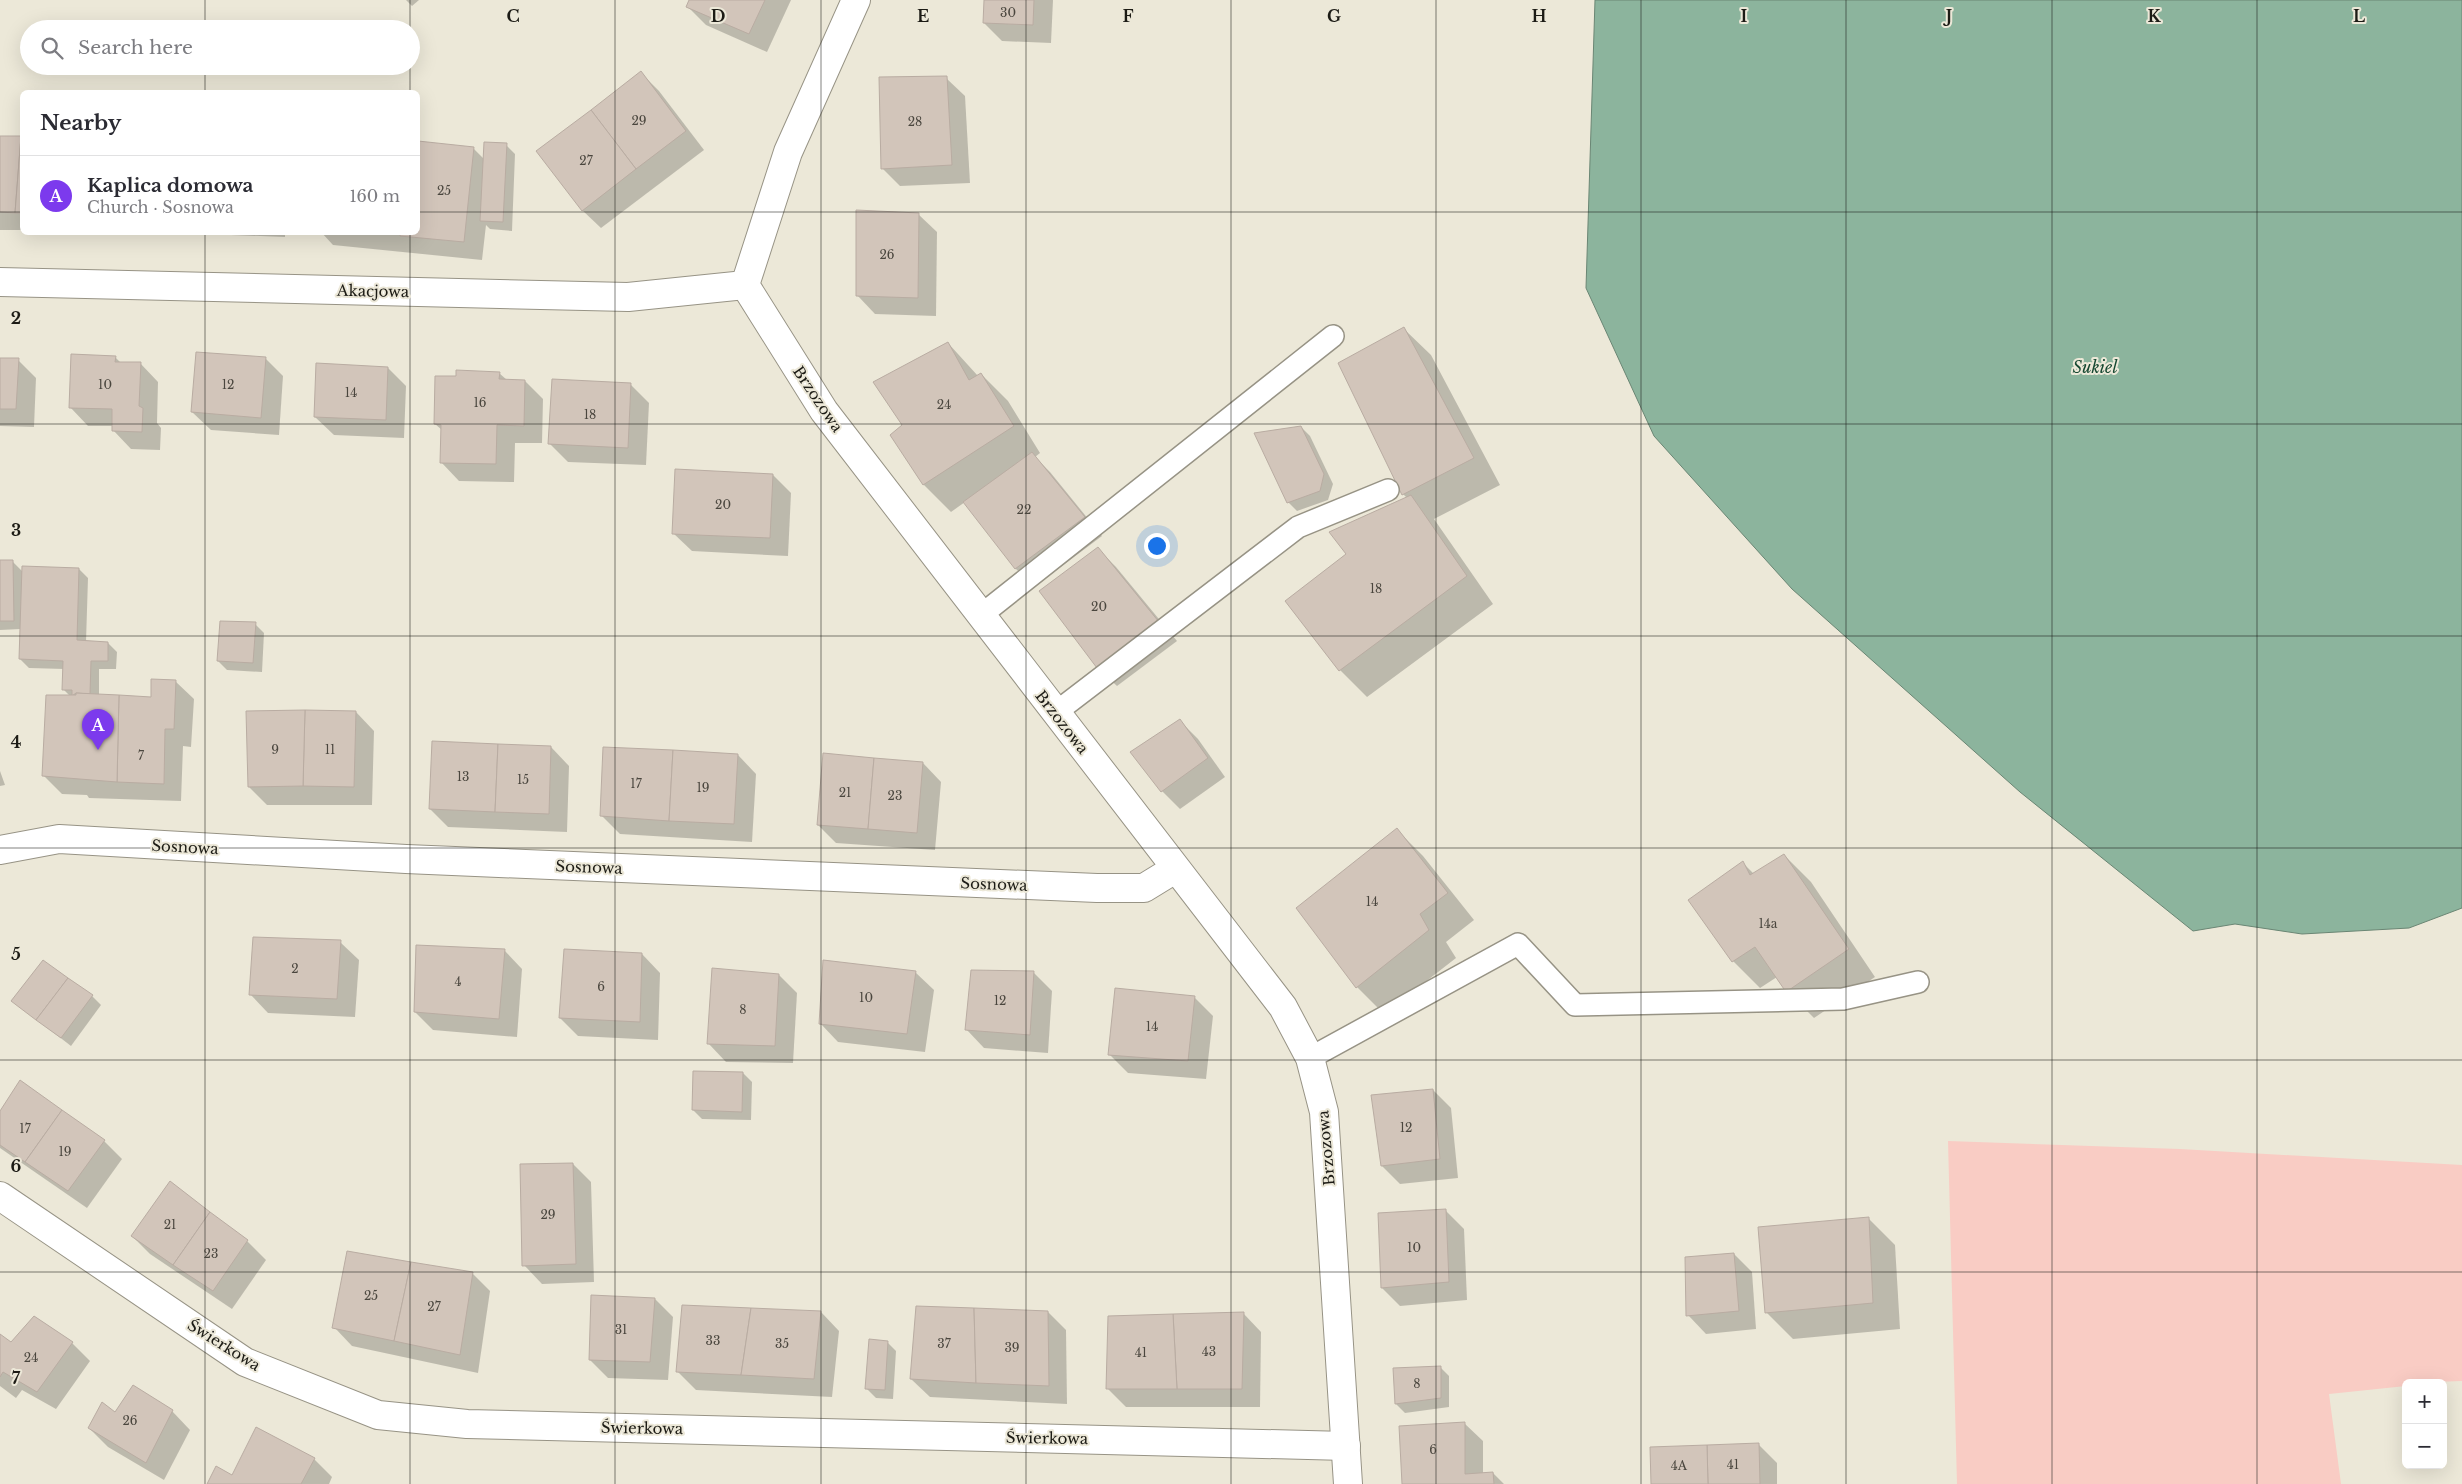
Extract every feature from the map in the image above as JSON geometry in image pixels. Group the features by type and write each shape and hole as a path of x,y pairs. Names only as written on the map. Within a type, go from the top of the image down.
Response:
{"street":[{"path":"745,285 788,152 856,0"},
{"name":"Akacjowa","path":"0,282 628,297 745,285"},
{"name":"Brzozowa","path":"745,285 824,411 1283,1007 1310,1058 1324,1112 1348,1484"},
{"name":"Sosnowa","path":"0,850 59,839 406,860 1097,888 1144,888 1175,869"},
{"name":"Świerkowa","path":"0,1196 245,1362 378,1415 467,1424 1346,1446"}],"lane":[{"path":"980,616 1333,336"},
{"path":"1055,713 1298,527 1388,490"},
{"path":"1310,1058 1518,944 1575,1005 1843,999 1918,982"}],"shaded area":[{"path":"1948,1141 2180,1149 2462,1165 2462,1381 2402,1379 2402,1386 2329,1394 2341,1484 1957,1484"}],"water":[{"name":"Sukiel","path":"1595,0 2462,0 2462,908 2409,928 2302,934 2235,924 2193,931 2020,792 1792,589 1654,436 1586,288"}],"building":[{"path":"689,0 765,0 749,34 686,7"},
{"path":"984,0 1034,0 1033,25 983,23"},
{"path":"641,71 686,131 636,169 591,110"},
{"path":"947,76 952,165 881,169 879,77"},
{"path":"591,110 636,169 582,211 536,151"},
{"path":"0,136 20,136 15,213 0,212"},
{"path":"420,141 474,147 464,242 400,236 420,235"},
{"path":"484,142 507,143 503,222 480,221"},
{"path":"20,149 20,213 15,213"},
{"path":"856,210 919,213 918,298 856,296"},
{"path":"1404,327 1474,458 1402,495 1338,363"},
{"path":"948,342 969,380 981,373 1014,426 923,485 890,435 902,425 873,382"},
{"path":"196,352 266,357 261,418 191,412"},
{"path":"71,354 116,356 115,362 141,362 139,406 143,408 142,432 112,431 112,409 69,408"},
{"path":"0,358 19,358 16,409 0,409"},
{"path":"316,363 388,367 386,420 314,417"},
{"path":"456,370 500,372 499,379 525,380 524,426 497,425 496,464 440,463 441,425 434,424 435,376 456,376"},
{"path":"552,379 631,383 628,448 548,444"},
{"path":"1301,426 1324,474 1320,491 1287,503 1254,433"},
{"path":"1032,452 1085,517 1015,569 963,502"},
{"path":"675,469 773,474 770,538 672,534"},
{"path":"1411,495 1467,576 1339,671 1285,601 1346,554 1329,532"},
{"path":"1098,547 1159,622 1097,668 1039,591"},
{"path":"0,560 13,560 14,621 0,621"},
{"path":"22,566 79,568 77,640 108,642 108,661 91,661 90,694 76,693 72,696 72,690 62,690 63,661 19,659"},
{"path":"220,621 256,622 253,663 217,661"},
{"path":"151,679 176,680 174,729 165,729 164,784 117,782 119,695 151,697"},
{"path":"76,693 119,695 117,782 42,776 46,695 76,695"},
{"path":"305,710 356,711 354,787 303,786"},
{"path":"305,710 303,786 248,787 246,711"},
{"path":"1180,719 1208,758 1161,792 1130,752"},
{"path":"432,741 498,744 495,812 429,809"},
{"path":"498,744 551,746 549,814 495,812"},
{"path":"603,747 673,750 669,821 600,816"},
{"path":"673,750 738,754 734,824 669,821"},
{"path":"823,753 874,758 868,829 817,825"},
{"path":"874,758 923,762 917,833 868,829"},
{"path":"1397,828 1448,893 1420,914 1429,930 1356,988 1296,908"},
{"path":"1784,854 1849,949 1786,992 1755,947 1732,962 1688,900 1743,861 1750,875"},
{"path":"253,937 341,940 337,999 249,995"},
{"path":"416,945 505,949 499,1019 414,1012"},
{"path":"564,949 642,953 640,1022 559,1018"},
{"path":"43,960 68,978 36,1020 11,1001"},
{"path":"823,960 916,971 907,1034 819,1024"},
{"path":"712,968 779,974 775,1046 707,1044"},
{"path":"971,970 1034,971 1030,1035 965,1030"},
{"path":"68,978 93,995 61,1038 36,1020"},
{"path":"1115,988 1195,996 1188,1061 1108,1055"},
{"path":"693,1071 743,1072 742,1112 692,1110"},
{"path":"20,1080 62,1110 25,1162 0,1145 0,1111"},
{"path":"1433,1089 1440,1159 1381,1166 1371,1095"},
{"path":"62,1110 105,1140 68,1191 25,1162"},
{"path":"573,1163 576,1264 522,1266 520,1164"},
{"path":"170,1181 210,1212 173,1265 131,1236"},
{"path":"1446,1209 1449,1282 1381,1288 1378,1213"},
{"path":"210,1212 248,1240 213,1291 173,1265"},
{"path":"1869,1217 1873,1303 1765,1313 1758,1227"},
{"path":"347,1251 411,1262 394,1341 332,1328"},
{"path":"1734,1253 1739,1311 1686,1316 1685,1257"},
{"path":"411,1262 473,1272 460,1355 394,1341"},
{"path":"591,1295 655,1298 650,1362 589,1360"},
{"path":"682,1305 751,1308 741,1375 676,1372"},
{"path":"916,1306 974,1308 976,1383 910,1379"},
{"path":"751,1308 821,1311 814,1379 741,1375"},
{"path":"974,1308 1048,1311 1049,1386 976,1383"},
{"path":"1244,1312 1242,1389 1177,1389 1173,1314"},
{"path":"1173,1314 1177,1389 1106,1389 1108,1316"},
{"path":"34,1316 73,1342 37,1392 3,1372 0,1377 0,1334 11,1342"},
{"path":"869,1339 888,1341 885,1390 865,1389"},
{"path":"1441,1366 1441,1398 1395,1404 1393,1368"},
{"path":"133,1385 173,1410 146,1463 88,1428 102,1402 115,1412"},
{"path":"1465,1422 1465,1474 1493,1472 1494,1484 1402,1484 1399,1426"},
{"path":"256,1427 315,1458 301,1484 207,1484 216,1466 232,1475"},
{"path":"1759,1443 1760,1484 1708,1484 1707,1445"},
{"path":"1707,1445 1708,1484 1651,1484 1650,1447"}],"place":[{"name":"Kaplica domowa","path":"98,750"}]}
